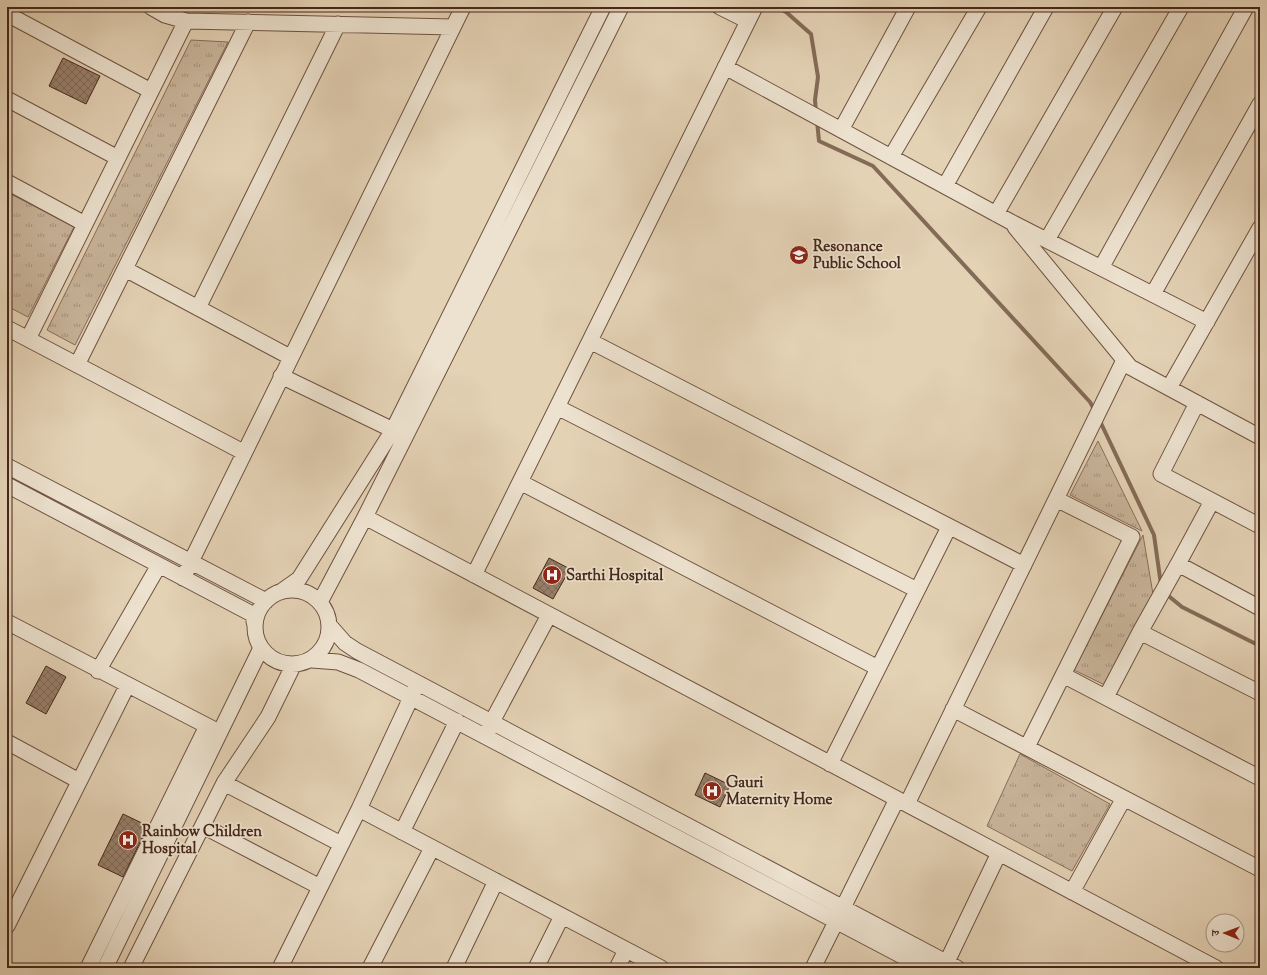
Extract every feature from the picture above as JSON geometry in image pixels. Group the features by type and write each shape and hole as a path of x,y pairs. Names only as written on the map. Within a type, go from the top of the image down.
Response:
{"street":[{"path":"151,7 165,15 186,20 453,27"},
{"path":"183,578 243,452 463,7"},
{"path":"254,622 260,607 266,600 299,579 393,430 603,7"},
{"path":"320,602 365,517 621,7"},
{"path":"720,7 748,21"},
{"path":"474,575 755,7"},
{"path":"841,130 908,7"},
{"path":"891,157 979,7"},
{"path":"945,186 1046,7"},
{"path":"996,214 1114,7"},
{"path":"1047,240 1181,7"},
{"path":"1101,268 1246,7"},
{"path":"7,14 151,90"},
{"path":"28,339 186,20"},
{"path":"77,365 248,22"},
{"path":"198,308 338,24"},
{"path":"725,67 1011,222 1207,322"},
{"path":"7,99 118,158"},
{"path":"1153,294 1260,104"},
{"path":"7,182 85,224"},
{"path":"1011,222 1130,367 1260,437"},
{"path":"1169,388 1260,228"},
{"path":"125,269 290,357"},
{"path":"7,328 243,452"},
{"path":"590,340 1024,565"},
{"path":"814,968 839,914 953,709 1124,360"},
{"path":"281,376 393,430"},
{"path":"1197,403 1161,474 1260,526"},
{"path":"557,407 917,590"},
{"path":"7,466 266,600"},
{"path":"520,482 878,668"},
{"path":"7,485 254,615 255,635 264,653 275,661 293,666 312,660 346,664 457,721 488,728"},
{"path":"1027,747 1132,537 1056,499"},
{"path":"1106,697 1212,501"},
{"path":"365,517 1216,968"},
{"path":"830,764 949,527"},
{"path":"1178,564 1260,608"},
{"path":"98,670 159,566"},
{"path":"282,591 295,590 309,594 320,602 327,613 330,626 328,639 322,651 312,660"},
{"path":"488,728 549,615"},
{"path":"7,622 127,686 213,729"},
{"path":"330,626 345,643 357,651 418,683 488,728 839,914 949,966 999,853"},
{"path":"1140,632 1260,694"},
{"path":"88,968 213,729 261,648"},
{"path":"131,968 224,783 268,717 293,666"},
{"path":"1063,675 1260,778"},
{"path":"280,968 359,809 418,683"},
{"path":"7,926 127,686"},
{"path":"953,709 1260,869"},
{"path":"402,832 457,721"},
{"path":"105,968 213,729"},
{"path":"7,742 80,780"},
{"path":"224,783 341,844"},
{"path":"1072,892 1124,798"},
{"path":"359,809 661,968"},
{"path":"203,826 320,887"},
{"path":"370,968 432,848"},
{"path":"454,968 496,882"},
{"path":"839,914 925,968"},
{"path":"536,968 562,916"},
{"path":"617,968 626,950"}],"green space":[{"path":"191,40 228,42 75,345 47,330"},
{"path":"7,192 74,227 28,317 7,306"},
{"path":"1098,441 1142,531 1070,495"},
{"path":"1143,535 1153,594 1107,686 1074,670"},
{"path":"1020,754 1110,804 1072,871 987,826"}],"building":[{"path":"63,58 100,76 86,104 49,86"},
{"path":"549,558 570,569 553,599 533,588"},
{"path":"46,666 66,677 46,714 26,703"},
{"path":"705,773 730,785 720,807 695,795"},
{"path":"123,814 148,826 123,877 98,865"}],"waterway":[{"path":"776,7 786,12 811,34 818,77 815,100 816,112"},
{"path":"817,121 819,141 873,166 1090,402 1095,411"},
{"path":"1099,419 1154,535 1161,585"},
{"path":"1165,593 1182,607 1260,646"}],"place":[{"name":"Resonance Public School","path":"799,255"},
{"name":"Sarthi Hospital","path":"552,575"},
{"name":"Gauri Maternity Home","path":"712,791"},
{"name":"Rainbow Children Hospital","path":"128,840"}]}
